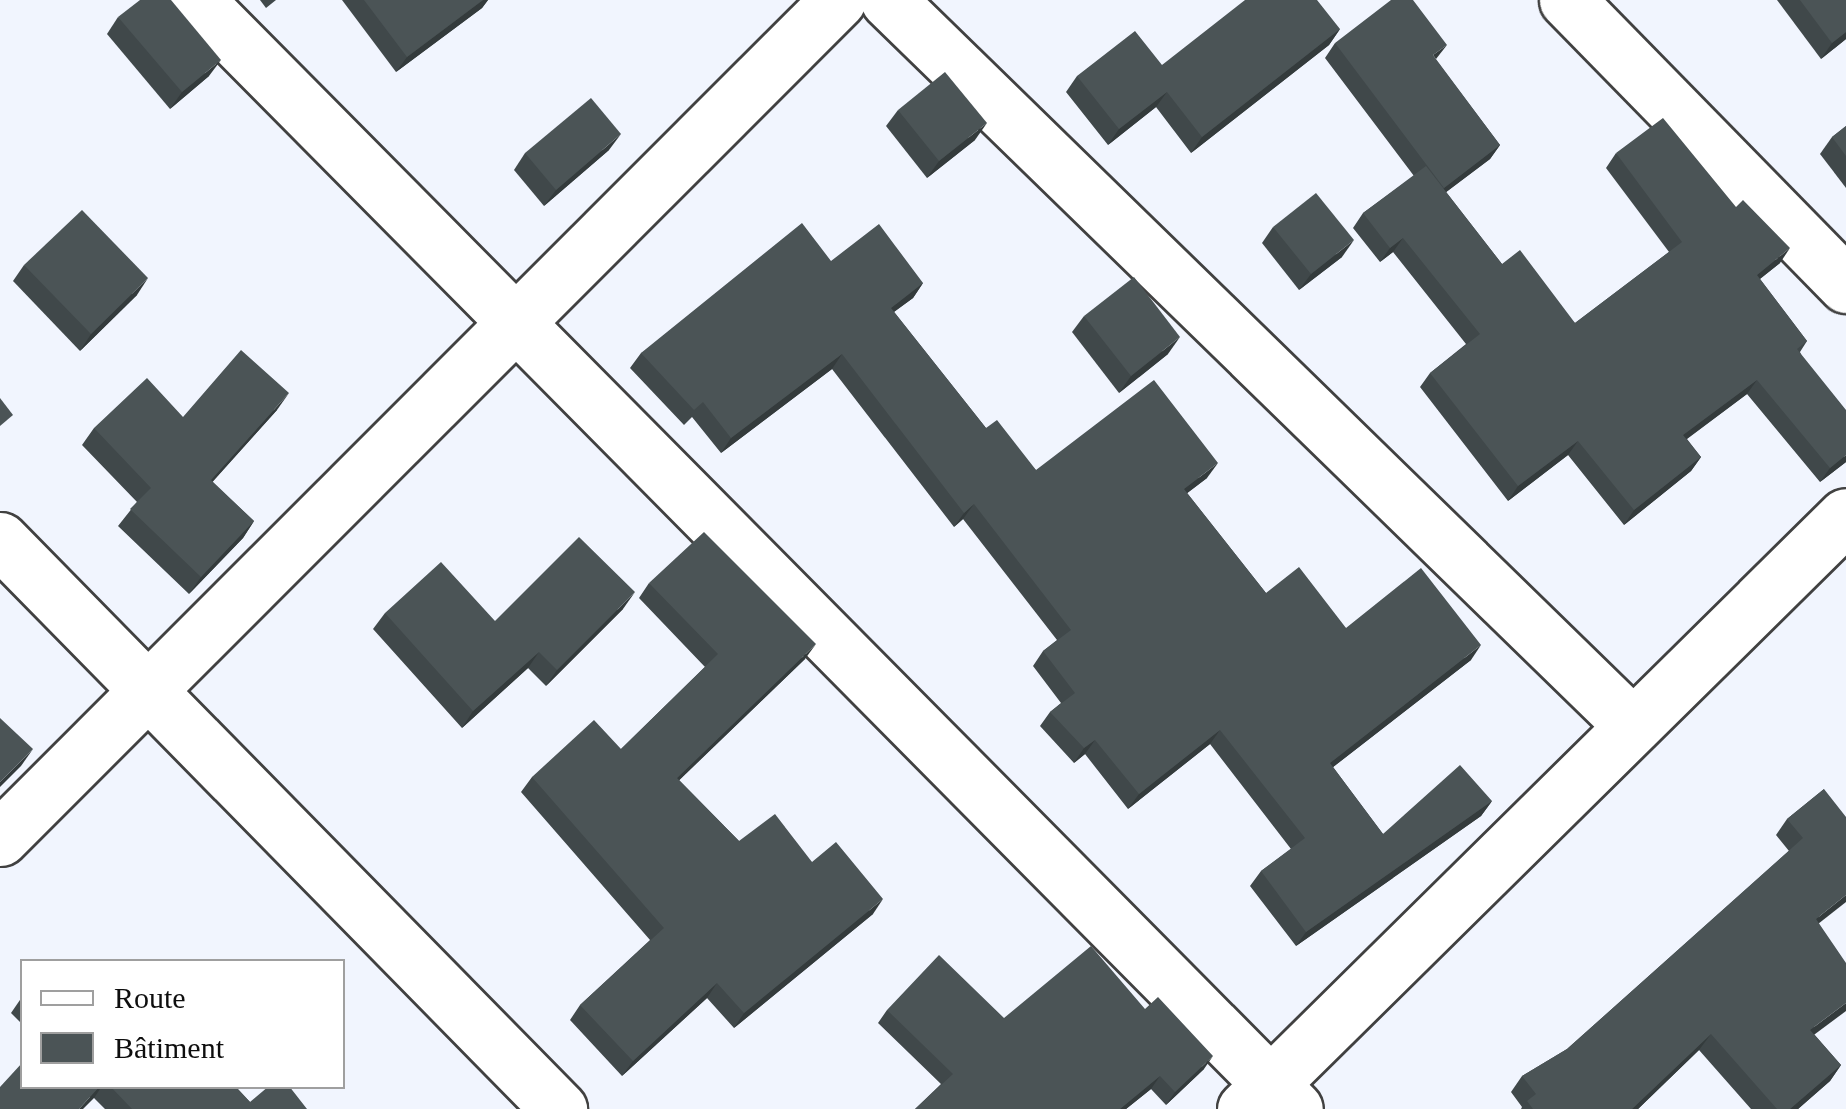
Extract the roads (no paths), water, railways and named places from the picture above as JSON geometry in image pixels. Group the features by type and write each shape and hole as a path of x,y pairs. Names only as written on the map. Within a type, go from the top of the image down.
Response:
{"street":[{"path":"196,0 1270,1101 1633,726 1846,516"},
{"path":"0,838 838,0"},
{"path":"888,0 1633,726"},
{"path":"1566,0 1846,286"},
{"path":"0,540 559,1109"}]}
